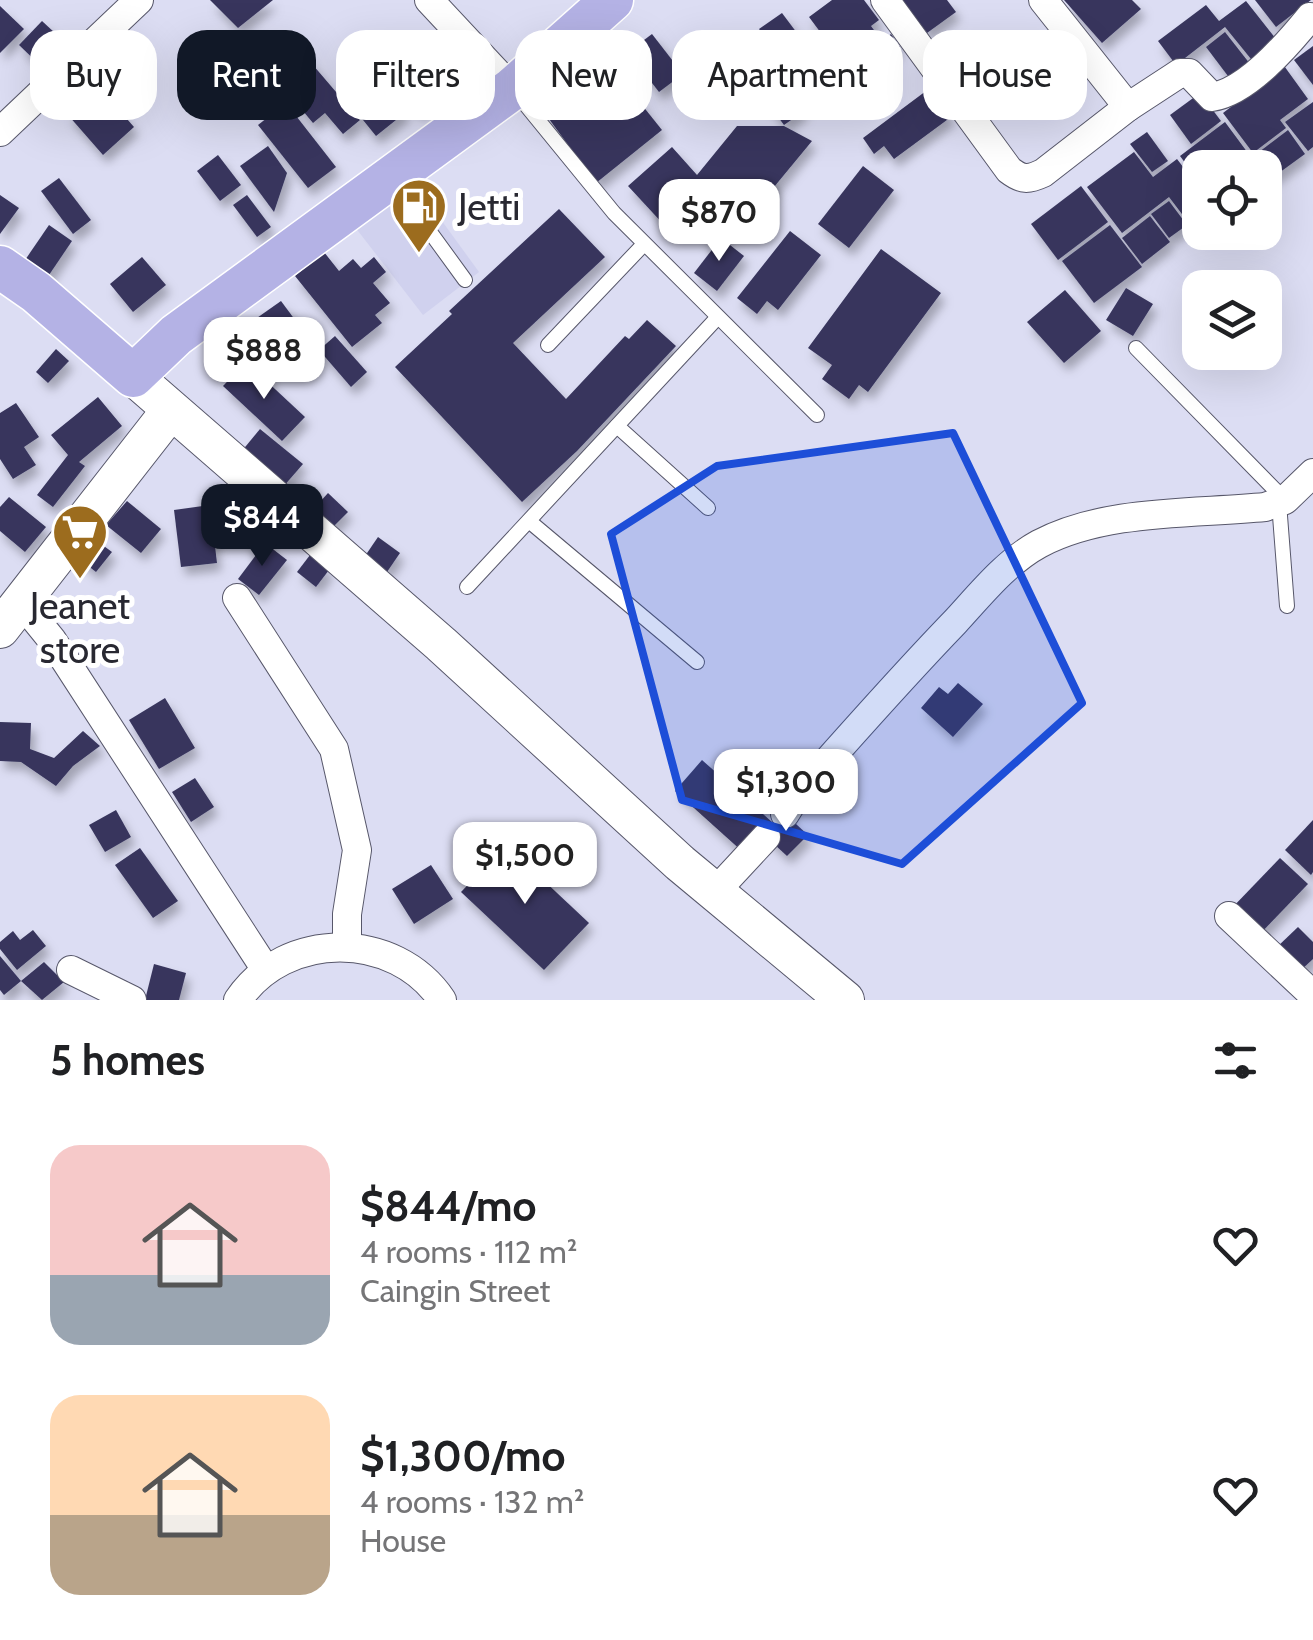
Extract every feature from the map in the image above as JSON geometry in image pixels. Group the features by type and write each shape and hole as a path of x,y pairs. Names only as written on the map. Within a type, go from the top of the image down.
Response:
{"main road":[{"path":"0,267 36,292 134,376 176,336 512,88 612,0"}],"street":[{"path":"0,132 139,0"},
{"path":"429,0 512,88"},
{"path":"884,0 1009,170 1019,178 1029,179 1043,173 1128,107 1180,73 1189,74 1212,97 1224,95 1280,54 1310,18"},
{"path":"1043,0 1128,107"},
{"path":"134,376 441,644 714,893 845,1000"},
{"path":"171,410 11,616 52,640 266,970"},
{"path":"786,814 795,798 895,684 1002,573 1039,544 1081,528 1131,518 1282,502 1313,473"},
{"path":"236,598 334,750 356,850 346,914 347,946"},
{"path":"714,893 766,836"},
{"path":"1229,916 1313,995"},
{"path":"238,1000 266,970 290,956 318,948 347,946 397,960 418,974 442,1000"},
{"path":"72,970 132,1000"}],"lane":[{"path":"512,88 614,213 817,415"},
{"path":"390,177 464,280"},
{"path":"548,346 644,244"},
{"path":"467,587 717,318"},
{"path":"1136,348 1282,502 1286,606"},
{"path":"617,426 708,508"},
{"path":"529,521 697,662"}],"highlighted area":[{"path":"953,433 1082,703 902,864 682,800 611,534 717,466"}],"shaded area":[{"path":"415,184 479,272 423,315 355,227"}],"building":[{"path":"210,0 273,0 238,28"},
{"path":"832,0 864,0 879,20 871,26 874,30 819,30 809,17"},
{"path":"902,0 947,0 956,12 931,30 925,30"},
{"path":"1064,0 1132,0 1141,9 1102,43"},
{"path":"1255,0 1311,0 1276,27"},
{"path":"1246,1 1276,39 1251,59 1225,27 1176,65 1158,41 1206,5 1219,21"},
{"path":"0,6 24,29 0,53"},
{"path":"782,13 795,30 760,30"},
{"path":"42,21 52,30 33,30"},
{"path":"1225,32 1254,69 1234,84 1206,47"},
{"path":"30,34 30,56 19,45"},
{"path":"652,34 672,60 672,82 659,92 652,83"},
{"path":"1313,46 1313,85 1294,60"},
{"path":"1282,63 1308,99 1280,120 1286,128 1257,150 1251,150 1223,113"},
{"path":"316,69 336,92 336,120 360,120 343,134 325,113 313,123"},
{"path":"923,93 923,120 947,120 894,159 884,146 874,154 863,138 887,120 903,120 903,108"},
{"path":"1200,93 1221,121 1191,144 1170,115"},
{"path":"1313,102 1313,147 1308,151 1285,122"},
{"path":"652,118 662,130 596,183 550,120"},
{"path":"72,120 128,120 134,127 103,155"},
{"path":"264,120 299,120 336,167 308,188 258,125"},
{"path":"363,120 396,120 376,136"},
{"path":"1225,122 1246,150 1188,150"},
{"path":"737,126 784,126 812,141 736,233 695,199 665,226 628,186 672,147 697,175"},
{"path":"1288,130 1305,154 1282,171 1282,150 1262,150"},
{"path":"1147,132 1168,161 1152,172 1130,144"},
{"path":"268,146 287,173 274,212 240,166"},
{"path":"1134,152 1153,177 1177,159 1182,166 1182,214 1169,197 1122,233 1087,187"},
{"path":"218,155 241,185 220,201 197,171"},
{"path":"863,166 894,190 849,248 818,224"},
{"path":"59,178 91,220 73,234 41,191"},
{"path":"1081,186 1108,222 1058,260 1031,224"},
{"path":"0,195 19,208 0,234"},
{"path":"247,195 271,227 257,237 233,205"},
{"path":"1169,201 1182,218 1182,229 1169,238 1151,214"},
{"path":"559,209 605,257 513,343 566,399 625,336 629,339 647,320 676,346 577,451 522,502 395,367"},
{"path":"1150,216 1170,242 1142,264 1122,238"},
{"path":"49,225 72,241 47,278 23,263"},
{"path":"1110,225 1142,267 1094,303 1062,261"},
{"path":"790,231 821,255 778,310 767,301 757,314 737,298"},
{"path":"721,238 744,256 717,291 694,273"},
{"path":"881,249 941,293 868,392 859,385 849,399 822,379 832,365 808,348"},
{"path":"324,252 339,271 353,259 361,268 374,257 386,272 373,283 390,303 375,315 382,323 352,347 295,276"},
{"path":"142,257 166,285 133,312 110,284"},
{"path":"1126,288 1153,304 1133,336 1106,320"},
{"path":"1065,290 1101,331 1064,363 1027,322"},
{"path":"281,301 307,336 279,356 254,320"},
{"path":"335,336 367,372 351,387 319,350"},
{"path":"56,349 69,361 48,383 36,372"},
{"path":"246,362 305,417 282,441 223,386"},
{"path":"98,397 122,426 79,462 85,466 53,507 37,495 68,455 51,435"},
{"path":"16,403 39,437 24,447 36,465 13,479 0,459 0,413"},
{"path":"260,429 303,464 283,487 241,452"},
{"path":"328,493 348,512 329,531 310,513"},
{"path":"9,497 46,527 25,552 0,531 0,507"},
{"path":"127,501 161,529 141,553 106,525"},
{"path":"210,505 217,563 181,567 174,510"},
{"path":"378,537 400,553 387,572 365,556"},
{"path":"93,538 112,552 96,572 77,557"},
{"path":"265,543 287,560 259,595 238,579"},
{"path":"310,555 329,570 316,587 297,572"},
{"path":"958,683 983,704 953,737 921,708 939,687 948,694"},
{"path":"165,698 195,748 159,769 129,720"},
{"path":"0,722 31,723 30,749 54,758 83,731 100,746 73,766 56,786 21,762 0,761"},
{"path":"702,760 772,822 744,853 675,791"},
{"path":"195,778 214,807 191,822 172,792"},
{"path":"116,810 131,837 105,852 89,825"},
{"path":"784,813 808,835 787,856 763,834"},
{"path":"1313,820 1313,872 1311,875 1285,850"},
{"path":"506,845 589,923 544,970 461,892"},
{"path":"140,848 178,901 153,918 115,865"},
{"path":"1280,858 1308,884 1258,936 1230,910"},
{"path":"431,865 453,899 414,924 392,889"},
{"path":"1298,927 1313,942 1313,959 1299,972 1276,948"},
{"path":"33,930 46,946 17,970 0,949 0,942 13,931 20,940"},
{"path":"0,956 21,981 4,995 0,990"},
{"path":"44,962 64,982 42,1000 21,981"},
{"path":"154,964 186,973 179,1000 145,1000"}],"place":[{"name":"Jetti","path":"419,255"},
{"name":"Jeanet store","path":"80,581"}]}
